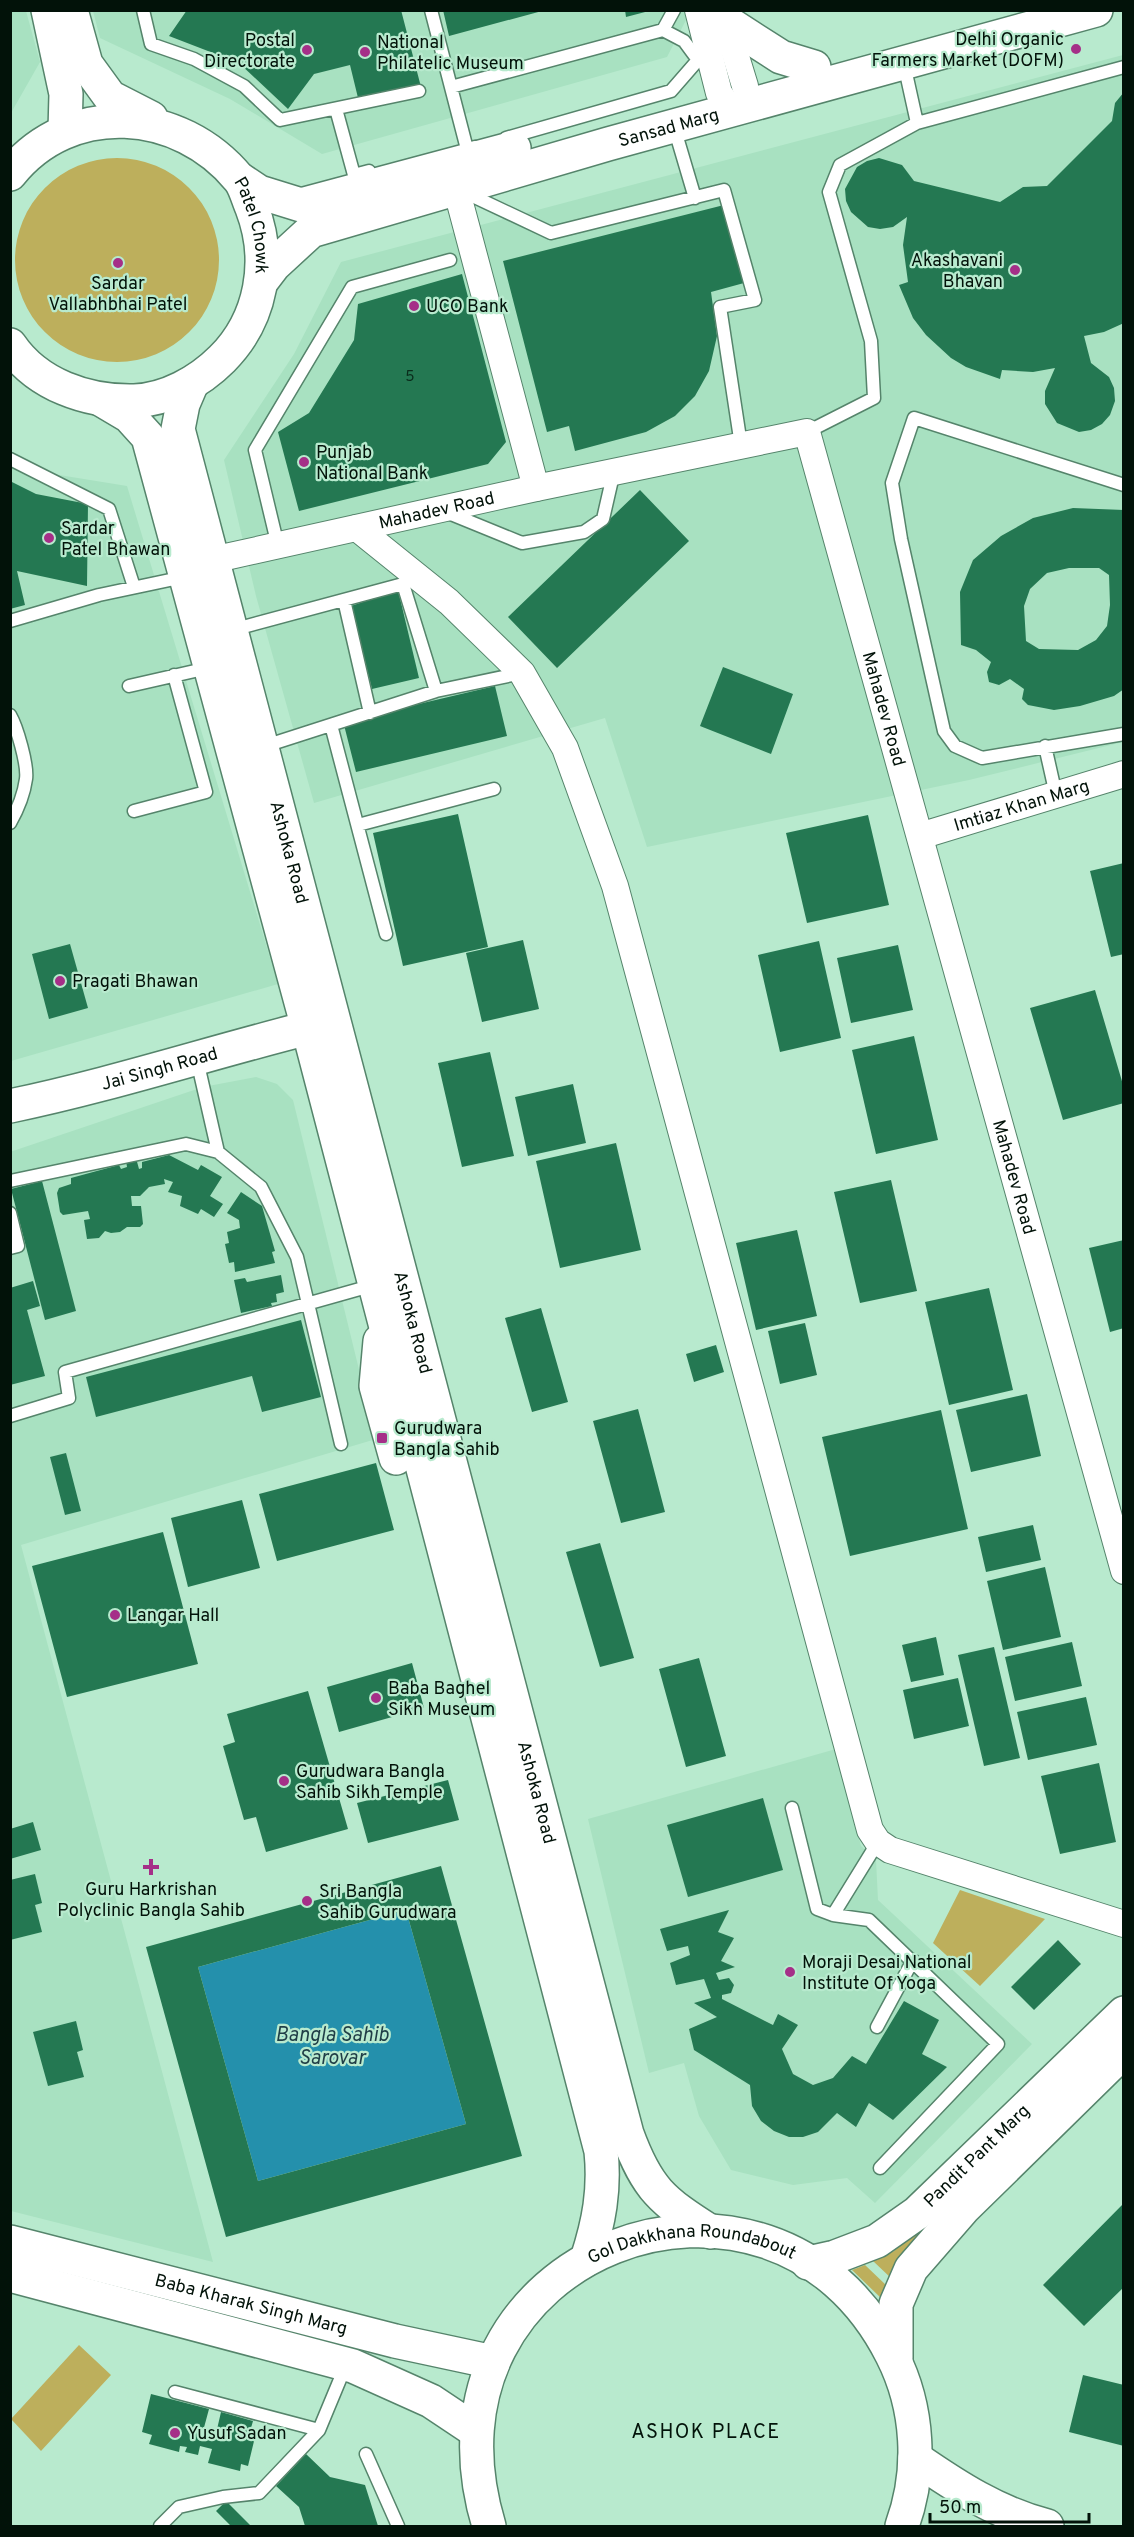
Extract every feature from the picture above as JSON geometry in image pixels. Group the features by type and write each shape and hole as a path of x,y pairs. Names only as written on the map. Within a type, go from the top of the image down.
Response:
{"main road":[{"name":"Sansad Marg","path":"261,282 274,266 311,231 674,126 732,96 814,67 1016,10"},
{"name":"Sansad Marg","path":"241,180 259,192 301,205 732,96 903,63 1096,10"},
{"path":"69,11 86,64 110,97 176,131"},
{"path":"66,131 69,11"},
{"path":"715,14 781,57 814,67"},
{"name":"Patel Chowk","path":"10,174 32,152 66,131 83,125 120,120 139,121 176,131 203,146 241,180 261,241 261,282 255,307 245,330 225,356 192,383 170,394 136,401 102,400 69,391 40,375 10,345"},
{"name":"Ashoka Road","path":"192,383 183,404 178,429 199,569 209,667 308,1028 383,1319 376,1386 420,1542 451,1581 601,2151 602,2204 587,2259"},
{"name":"Ashoka Road","path":"102,400 129,416 148,437 199,569 231,631 627,2134 643,2175 657,2193 679,2212 711,2232"},
{"name":"Jai Singh Road","path":"10,1106 78,1092 196,1057 308,1028"},
{"name":"Pandit Pant Marg","path":"897,2364 894,2322 896,2304 906,2277 954,2198 1124,2013"},
{"name":"Pandit Pant Marg","path":"808,2262 835,2257 877,2241 917,2213 954,2198 1124,2051"},
{"name":"Gol Dakkhana Roundabout","path":"489,2526 480,2496 475,2463 476,2431 482,2396 493,2362 510,2331 532,2303 557,2279 587,2259 616,2245 647,2236 679,2232 711,2232 771,2245 808,2262 844,2290 869,2317 897,2364 911,2410 915,2458 912,2486 902,2526"},
{"name":"Baba Kharak Singh Marg","path":"12,2258 493,2362"},
{"name":"Baba Kharak Singh Marg","path":"12,2258 347,2364 431,2400 476,2431"},
{"path":"915,2458 955,2486 999,2511 1047,2526"}],"street":[{"path":"715,14 732,96"},
{"path":"456,188 536,488"},
{"name":"Mahadev Road","path":"199,569 278,546 357,528 614,471 807,432 1124,1571"},
{"path":"357,528 449,602 522,673 565,748 615,886 870,1830 878,1842 890,1850 1124,1924"},
{"name":"Imtiaz Khan Marg","path":"920,836 1124,774"}],"lane":[{"path":"143,10 150,44 194,59 244,86 280,120 419,92"},
{"path":"431,10 467,149"},
{"path":"663,30 674,10"},
{"path":"411,162 467,149 670,91 684,79 698,60 684,41 663,30 451,87"},
{"path":"903,63 917,123"},
{"path":"807,432 874,398 871,340 829,192 840,165 917,123 1124,67"},
{"path":"336,109 354,175 377,170"},
{"path":"674,126 695,198"},
{"path":"456,188 551,233 724,190 755,300 720,307 741,445"},
{"path":"278,546 255,450 352,287 450,260"},
{"path":"1124,485 914,418 892,483 901,538 944,731 955,746 982,759 1045,746 1084,742 1124,734"},
{"path":"10,459 109,509 134,587"},
{"path":"439,510 522,543 584,532 603,519 614,471"},
{"path":"10,621 199,569"},
{"path":"231,631 403,584 436,691"},
{"path":"344,600 370,713"},
{"path":"129,686 209,667"},
{"path":"261,747 436,691 522,673"},
{"path":"134,811 206,792 174,675"},
{"path":"10,715 16,724 27,777 18,808 10,823"},
{"path":"331,725 386,934"},
{"path":"1045,746 1056,795"},
{"path":"358,825 494,789"},
{"path":"196,1057 218,1152"},
{"path":"10,1181 186,1144 218,1152 261,1186 297,1257 341,1444"},
{"path":"10,1213 18,1246 10,1248"},
{"path":"10,1416 69,1398 65,1372 374,1285"},
{"path":"792,1808 817,1909 832,1915 869,1920 998,2044 880,2168"},
{"path":"832,1915 878,1842"},
{"path":"877,2027 913,1960"},
{"path":"160,2526 179,2507 223,2497 259,2493 319,2430 347,2364"},
{"path":"175,2392 319,2430"},
{"path":"366,2454 399,2526"}],"shaded area":[{"path":"11,10 26,11 40,62 11,113"},
{"path":"684,10 686,20 667,57 322,154 230,99 100,38 93,11"},
{"path":"1123,55 1123,742 969,780 647,847 605,718 314,803 256,596 224,460 294,354 341,262"},
{"path":"117,158 137,160 165,170 182,181 196,195 211,221 217,240 219,260 217,280 207,308 196,325 182,339 156,354 137,360 117,362 97,360 69,350 52,339 38,325 23,299 17,280 15,260 17,240 27,212 38,195 52,181 78,166 97,160"},
{"path":"10,467 127,486 278,984 11,1061"},
{"path":"256,1077 277,1084 293,1100 376,1439 21,1545 213,2262 11,2211 10,1152 203,1087"},
{"name":"Moraji Desai National Institute Of Yoga","path":"836,1749 861,1846 876,1860 878,1900 1032,2044 875,2203 847,2178 793,2185 731,2170 699,2116 684,2063 649,2073 588,1819"},
{"path":"960,1890 1045,1919 980,1986 933,1943"},
{"path":"947,2197 892,2279 873,2261 894,2251"},
{"path":"865,2265 887,2286 882,2299 852,2270"},
{"path":"79,2345 111,2375 41,2451 11,2419"}],"water":[{"name":"Bangla Sahib Sarovar","path":"406,1910 466,2124 258,2181 198,1967"}],"building":[{"name":"Postal Directorate","path":"187,10 401,10 421,87 359,102 350,65 314,74 288,109 239,63 169,36"},
{"path":"443,10 542,10 542,11 449,36"},
{"path":"625,10 649,10 649,11 626,17"},
{"name":"Akashavani Bhavan","path":"1124,92 1124,323 1104,332 1084,336 1091,363 1109,377 1114,388 1115,401 1110,415 1102,424 1091,430 1079,432 1057,423 1045,404 1045,391 1055,368 1033,372 1002,370 1000,379 966,367 951,358 926,335 913,318 899,285 908,282 903,245 907,217 893,227 880,229 868,227 851,212 846,201 845,189 857,167 879,158 902,165 914,181 1000,202 1023,187 1047,186 1112,121 1115,103"},
{"path":"724,205 744,283 711,292 717,336 709,371 695,396 675,416 646,432 575,451 569,426 547,432 503,261"},
{"path":"462,274 506,442 488,464 299,511 278,432 309,413 354,340 358,304"},
{"name":"Sardar Patel Bhawan","path":"10,481 36,494 88,504 87,586 17,571 25,605 10,609"},
{"path":"640,490 689,541 557,668 508,617"},
{"path":"1073,508 1124,510 1124,689 1114,696 1080,706 1054,710 1028,705 1022,699 1024,689 1010,679 999,685 989,682 987,672 991,662 976,650 961,645 960,592 973,560 1001,536 1033,518","holes":["1069,568 1099,568 1109,575 1110,605 1107,626 1096,640 1078,650 1039,649 1026,641 1024,606 1030,589 1047,573"]},
{"path":"398,590 419,678 372,689 351,606"},
{"path":"723,667 793,694 771,754 700,726"},
{"path":"495,686 507,736 356,772 344,725 389,711"},
{"path":"458,814 488,947 403,966 373,833"},
{"path":"868,815 889,905 807,923 786,833"},
{"path":"1124,863 1124,954 1111,957 1090,871"},
{"path":"523,940 539,1009 482,1022 466,953"},
{"path":"819,941 841,1038 780,1052 758,955"},
{"name":"Pragati Bhawan","path":"70,944 88,1008 49,1019 32,954"},
{"path":"898,945 913,1010 851,1023 837,958"},
{"path":"1095,990 1124,1088 1124,1103 1063,1120 1030,1008"},
{"path":"914,1036 938,1140 876,1154 852,1050"},
{"path":"490,1052 514,1156 462,1167 438,1063"},
{"path":"573,1084 586,1143 528,1156 515,1097"},
{"path":"616,1143 641,1250 560,1268 536,1161"},
{"path":"169,1155 198,1170 201,1165 222,1177 210,1196 223,1204 214,1217 201,1209 198,1214 180,1206 182,1196 168,1192 173,1182 164,1179 165,1184 149,1187 140,1196 131,1196 132,1206 141,1206 143,1224 140,1227 127,1227 120,1232 105,1231 99,1238 87,1239 84,1220 90,1219 88,1211 63,1215 60,1212 57,1193 59,1188 71,1184 71,1178 119,1165 121,1169 127,1167 126,1161 136,1158 139,1169 142,1168 142,1162"},
{"path":"891,1180 917,1291 860,1303 834,1192"},
{"path":"42,1181 76,1311 45,1320 11,1189"},
{"path":"241,1192 262,1206 275,1251 272,1252 275,1263 235,1272 234,1262 229,1263 225,1244 229,1243 227,1232 240,1228 239,1220 227,1213"},
{"path":"797,1230 817,1316 756,1330 736,1243"},
{"path":"1124,1240 1124,1328 1110,1332 1089,1248"},
{"path":"281,1275 284,1292 276,1294 277,1302 271,1303 272,1306 241,1313 234,1280 245,1278 247,1282"},
{"path":"33,1281 40,1306 27,1310 45,1376 10,1385 10,1288"},
{"path":"989,1288 1013,1390 949,1405 925,1302"},
{"path":"541,1308 568,1402 532,1412 505,1318"},
{"path":"301,1320 321,1397 262,1412 252,1376 96,1417 86,1377"},
{"path":"805,1323 817,1375 780,1384 768,1331"},
{"path":"716,1345 724,1372 694,1382 686,1354"},
{"path":"1027,1394 1041,1456 971,1472 956,1410"},
{"path":"638,1409 665,1512 621,1523 593,1421"},
{"path":"941,1410 968,1529 850,1556 822,1437"},
{"path":"66,1453 81,1511 65,1515 50,1457"},
{"path":"376,1463 394,1530 277,1561 259,1494"},
{"path":"242,1500 260,1568 188,1587 171,1518"},
{"path":"1033,1525 1041,1560 986,1572 978,1537"},
{"name":"Langar Hall","path":"163,1532 198,1664 67,1697 32,1566"},
{"path":"600,1543 634,1658 600,1667 566,1552"},
{"path":"1045,1567 1061,1637 1003,1650 987,1581"},
{"path":"936,1637 944,1675 911,1682 902,1645"},
{"path":"1072,1642 1082,1686 1015,1701 1005,1657"},
{"path":"994,1647 1020,1758 984,1766 958,1655"},
{"path":"699,1658 726,1756 686,1767 659,1669"},
{"name":"Baba Baghel Sikh Museum","path":"412,1663 424,1708 339,1732 327,1687"},
{"path":"958,1678 969,1726 914,1739 903,1690"},
{"name":"Gurudwara Bangla Sahib Sikh Temple","path":"308,1691 348,1829 266,1852 256,1817 244,1820 223,1746 235,1742 227,1714"},
{"path":"1086,1697 1097,1745 1028,1760 1017,1712"},
{"path":"1099,1763 1116,1842 1060,1854 1041,1776"},
{"path":"448,1780 459,1820 368,1843 357,1803"},
{"path":"763,1798 783,1870 688,1897 667,1825"},
{"path":"33,1822 41,1850 10,1859 10,1829"},
{"path":"441,1866 522,2156 226,2237 146,1947","holes":["406,1910 466,2124 258,2181 198,1967"]},
{"path":"35,1874 42,1903 35,1905 42,1932 10,1940 10,1880"},
{"path":"729,1910 718,1932 734,1938 721,1961 735,1967 716,1973 719,1980 729,1978 734,1985 731,1993 722,1995 722,1999 773,2025 778,2014 798,2025 782,2049 793,2074 813,2085 833,2078 852,2056 866,2064 904,2001 939,2020 922,2054 947,2067 893,2120 869,2103 856,2127 837,2113 818,2132 803,2137 789,2137 774,2131 761,2121 752,2106 750,2085 694,2050 689,2029 717,2017 694,2003 711,1998 704,1979 676,1985 670,1963 690,1955 688,1946 667,1951 660,1929"},
{"path":"1058,1940 1081,1964 1034,2010 1011,1987"},
{"path":"76,2021 83,2050 77,2052 84,2077 48,2086 33,2032"},
{"path":"1124,2203 1124,2287 1084,2326 1043,2285"},
{"path":"1083,2375 1124,2385 1124,2446 1069,2432"},
{"name":"Yusuf Sadan","path":"151,2394 209,2409 202,2435 215,2438 221,2412 253,2421 249,2435 255,2437 248,2466 241,2464 240,2471 208,2463 212,2449 200,2446 198,2455 185,2452 187,2447 180,2446 179,2452 149,2444 152,2435 142,2432"},
{"path":"306,2454 330,2477 365,2485 378,2526 305,2526 299,2507 276,2486"},
{"path":"226,2501 251,2526 231,2526 216,2511"}],"place":[{"name":"Delhi Organic Farmers Market (DOFM)","path":"1076,49"},
{"name":"Postal Directorate","path":"307,50"},
{"name":"National Philatelic Museum","path":"365,52"},
{"name":"Sardar Vallabhbhai Patel","path":"118,263"},
{"name":"Akashavani Bhavan","path":"1015,270"},
{"name":"UCO Bank","path":"414,306"},
{"name":"Punjab National Bank","path":"304,462"},
{"name":"Sardar Patel Bhawan","path":"49,538"},
{"name":"Pragati Bhawan","path":"60,981"},
{"name":"Gurudwara Bangla Sahib","path":"382,1438"},
{"name":"Langar Hall","path":"115,1615"},
{"name":"Baba Baghel Sikh Museum","path":"376,1698"},
{"name":"Gurudwara Bangla Sahib Sikh Temple","path":"284,1781"},
{"name":"Guru Harkrishan Polyclinic Bangla Sahib","path":"151,1867"},
{"name":"Sri Bangla Sahib Gurudwara","path":"307,1901"},
{"name":"Moraji Desai National Institute Of Yoga","path":"790,1972"},
{"name":"Yusuf Sadan","path":"175,2433"}],"district":[{"name":"ASHOK PLACE","path":"706,2431"}]}
